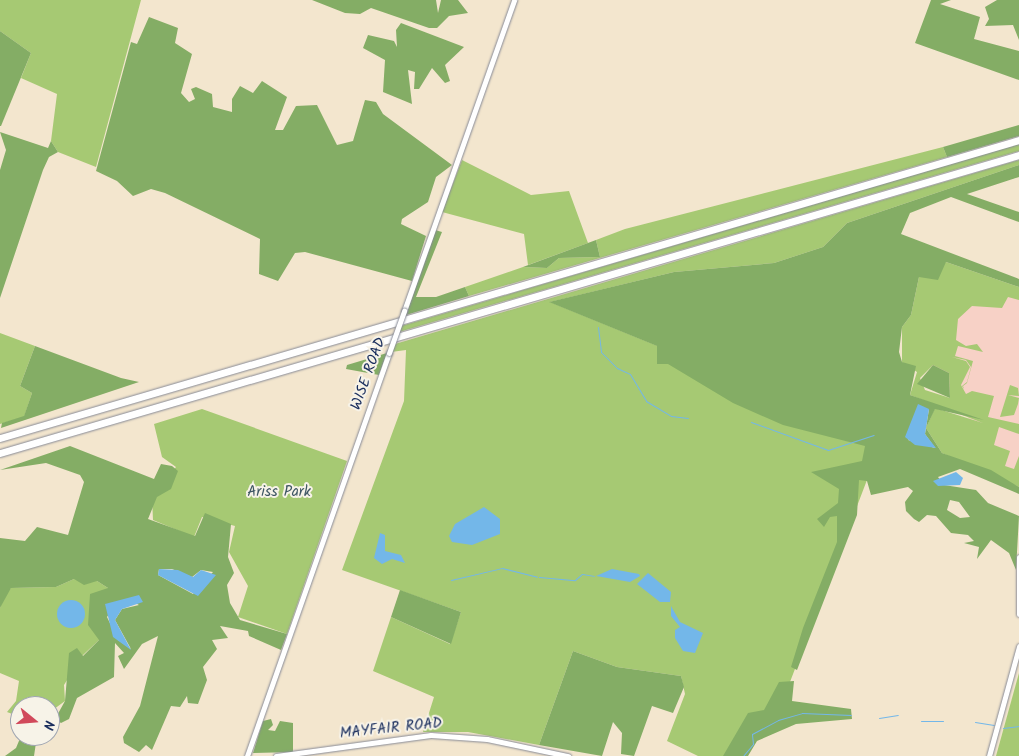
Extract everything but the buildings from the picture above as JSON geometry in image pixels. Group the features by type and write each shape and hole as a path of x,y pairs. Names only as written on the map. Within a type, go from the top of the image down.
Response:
{"highway":[{"path":"0,438 1019,140"},
{"path":"0,453 1019,155"}],"street":[{"name":"WISE ROAD","path":"247,756 514,0"},
{"path":"1019,557 1019,614"},
{"path":"988,756 1019,646"},
{"name":"MAYFAIR ROAD","path":"276,756 383,739 446,735 568,756"}],"shaded area":[{"path":"1019,287 1019,487 902,327"}],"green space":[{"path":"0,0 141,0 96,167 58,152 51,141 57,94 21,78 31,53 0,31"},
{"path":"312,0 436,0 438,13 441,0 458,0 468,13 449,16 437,28 429,28 371,8 360,14 345,13"},
{"path":"931,0 951,0 940,4 980,17 974,39 1019,51 1019,80 915,43"},
{"path":"997,0 1019,0 1019,40 1013,25 985,26 989,19 985,7"},
{"path":"149,17 178,28 175,43 192,54 181,93 189,102 195,99 191,89 196,87 212,94 213,107 232,112 232,99 240,86 253,93 262,81 287,97 275,130 283,130 296,106 317,105 337,145 353,141 365,100 376,102 383,114 452,165 436,177 428,202 402,219 401,224 426,236 412,281 305,252 295,253 278,281 259,274 260,239 165,193 151,189 133,196 117,181 96,171 131,42 137,44"},
{"path":"401,23 464,47 445,65 450,81 445,83 432,68 419,89 414,89 415,72 408,70 412,104 383,92 385,60 363,48 368,35 394,41 397,47 396,30"},
{"path":"0,31 31,53 1,126 0,126"},
{"path":"1019,125 1019,136 947,157 943,147"},
{"path":"0,132 48,148 51,141 58,152 49,157 43,170 0,298 0,170 6,150"},
{"path":"1019,144 1019,151 399,332 401,326"},
{"path":"943,147 947,157 469,296 465,287 523,267 547,268 559,258 600,257 596,240 625,229"},
{"path":"462,160 531,195 569,191 588,243 528,265 524,234 442,212"},
{"path":"1019,160 1019,165 847,223 823,247 774,263 674,272 550,302 883,438 790,682 739,756 698,756 667,741 685,694 681,676 617,667 573,651 539,745 468,732 423,732 434,697 373,671 391,617 450,644 461,612 342,570 404,401 406,350 391,352 395,344"},
{"path":"1019,165 1019,177 967,194 1019,212 1019,222 951,197 910,213 901,234 1019,279 1019,287 946,262 938,280 919,277 911,315 902,327 899,352 902,362 916,366 910,395 984,420 935,409 926,428 942,453 991,470 1019,487 1019,494 960,469 938,477 944,485 976,490 988,503 1019,516 1016,570 1009,553 991,540 977,559 979,547 964,543 974,541 968,535 951,533 936,516 927,515 919,522 914,519 906,511 905,502 913,491 908,487 871,495 867,481 859,480 857,515 797,670 791,667 803,628 837,542 837,516 830,517 824,527 817,519 838,503 839,489 811,472 862,461 865,446 783,425 733,403 668,364 657,364 657,346 549,302 674,272 774,263 823,247 847,223","holes":["929,409 925,434 935,448 908,440","950,500 959,502 970,517 960,518 947,510"]},
{"path":"435,230 442,232 416,297 436,297 465,287 469,296 406,315"},
{"path":"596,240 600,257 559,258 547,268 523,267"},
{"path":"946,262 1019,287 1019,300 1008,297 1002,308 972,306 958,319 956,340 966,346 977,344 983,352 958,346 955,356 973,361 967,383 963,386 964,389 962,386 967,382 971,367 966,360 952,357 966,361 970,367 961,385 966,394 972,391 994,396 988,417 1019,424 1019,434 999,427 994,445 1010,451 1005,466 1014,469 1019,456 1019,487 942,453 926,428 935,408 983,423 910,395 917,372 902,362 902,327 911,315 919,277","holes":["933,365 949,373 950,398 925,390 920,378"]},
{"path":"0,333 35,346 20,386 32,393 24,417 0,424"},
{"path":"35,346 121,378 139,382 1,428 2,423 24,416 32,393 20,386"},
{"path":"387,353 379,375 346,369 347,365"},
{"path":"933,365 949,373 950,398 917,384"},
{"path":"1010,385 1018,388 1019,396 1008,395 1019,398 1018,404 1014,415 1000,417"},
{"name":"Ariss Park","path":"202,409 347,461 287,634 238,617 248,586 229,552 235,526 202,517 194,537 153,520 152,498 176,467 162,457 154,424"},
{"path":"70,446 154,479 161,464 172,466 178,471 171,489 157,497 148,519 195,536 205,513 231,524 228,557 234,573 227,585 230,603 240,620 287,634 281,650 249,636 248,631 220,626 228,638 212,640 217,649 203,667 207,680 198,704 188,703 187,696 180,707 171,706 152,750 146,745 139,752 124,743 123,737 140,706 158,636 142,644 124,669 118,656 124,653 115,643 114,677 77,698 69,719 60,722 60,710 65,701 69,653 77,648 83,656 99,640 88,625 90,594 108,588 97,581 84,585 74,579 56,587 11,588 0,608 0,538 25,541 37,527 68,535 84,482 80,475 46,463 0,470","holes":["159,569 172,569 192,577 201,570 213,572 193,594 158,575","130,600 139,605 122,609 115,620 131,649 118,640 107,617 117,602"]},
{"path":"74,579 97,581 108,588 99,640 82,656 64,685 65,701 60,705 60,696 17,696 19,681 0,673 0,608 5,593 11,588 56,587"},
{"path":"400,590 461,612 451,644 391,617"},
{"path":"573,651 617,667 681,676 684,687 673,713 652,706 634,756 621,754 622,733 613,722 602,756 539,745"},
{"path":"1019,673 1019,756 996,756"},
{"path":"794,681 792,701 851,709 852,719 796,724 757,741 748,756 723,756 748,713 764,710 779,682"},
{"path":"271,719 273,725 268,730 275,731 280,721 293,723 293,752 253,753 263,721"},
{"path":"17,746 36,746 34,756 5,756"}],"water":[{"path":"918,404 929,409 925,434 936,448 915,445 905,437"},
{"path":"956,472 963,478 960,485 938,486 933,481"},
{"path":"484,507 500,519 500,534 472,545 452,542 449,536 455,524"},
{"path":"380,533 385,535 385,551 401,555 405,563 392,559 382,564 374,558"},
{"path":"159,569 178,570 193,577 201,570 216,575 198,596 158,575"},
{"path":"612,569 639,574 640,576 630,582 596,576"},
{"path":"648,573 671,592 670,602 660,602 637,584"},
{"path":"139,595 143,602 122,609 115,620 131,650 113,637 105,604"},
{"path":"71,600 81,604 85,614 81,624 71,628 61,624 57,614 61,604"},
{"path":"671,606 680,622 703,633 695,653 683,651 675,638 675,630 680,627 671,616"}],"waterway":[{"path":"598,327 601,352 617,368 630,374 646,401 671,416 688,418"},
{"path":"751,422 828,450 874,435"},
{"path":"451,580 502,568 537,577"},
{"path":"539,577 575,580 582,574 594,576"},
{"path":"743,756 753,744 752,734 778,720 802,713 851,715"},
{"path":"879,718 898,715"},
{"path":"921,721 943,721"},
{"path":"975,722 994,725"},
{"path":"1003,728 1019,726"}]}
